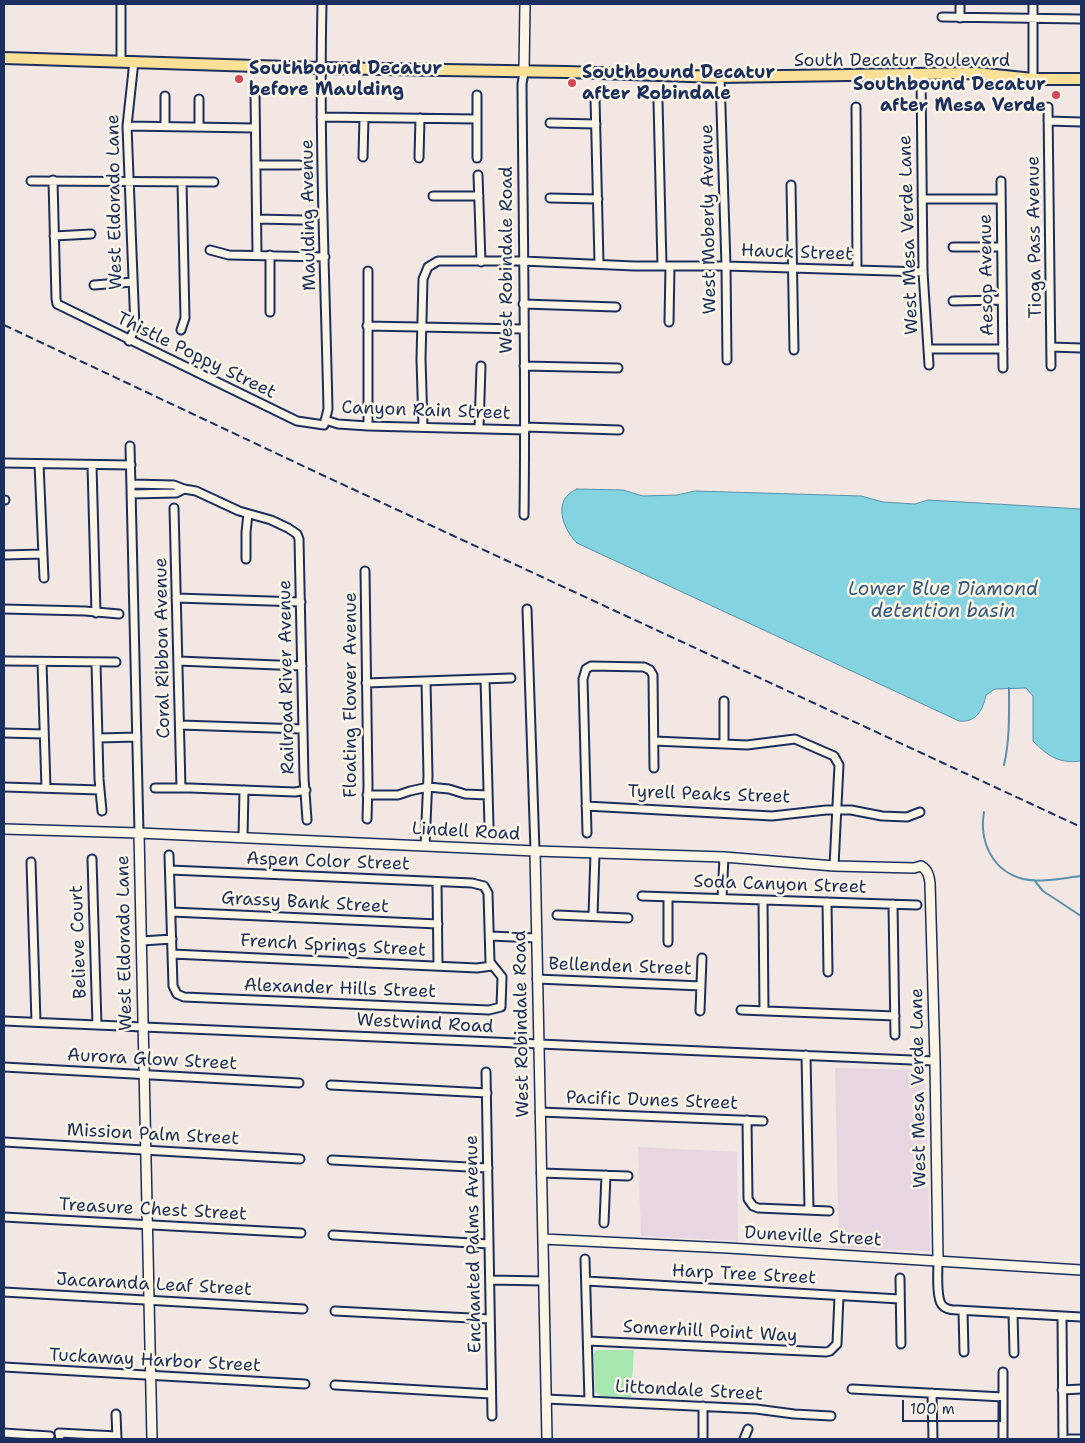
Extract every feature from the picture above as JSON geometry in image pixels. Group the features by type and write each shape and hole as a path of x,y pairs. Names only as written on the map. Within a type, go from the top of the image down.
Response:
{"main road":[{"name":"South Decatur Boulevard","path":"4,58 320,68 720,77 976,73 1033,79 1081,79"}],"street":[{"path":"121,4 121,61"},
{"name":"Maulding Avenue","path":"322,4 320,68 328,409 324,423"},
{"name":"West Robindale Road","path":"524,515 522,84 524,72 525,4"},
{"path":"960,4 960,18"},
{"path":"1033,4 1033,79"},
{"path":"942,17 1081,19"},
{"name":"West Eldorado Lane","path":"129,340 135,328 127,126 134,61"},
{"name":"West Mesa Verde Lane","path":"921,74 923,272 929,365"},
{"name":"West Moberly Avenue","path":"720,77 726,266 726,360"},
{"path":"255,92 257,255"},
{"path":"477,158 478,95"},
{"path":"165,96 165,126"},
{"path":"595,98 599,263"},
{"path":"199,99 199,127"},
{"path":"658,101 662,266"},
{"path":"856,107 857,270"},
{"name":"Tioga Pass Avenue","path":"1048,107 1051,366"},
{"path":"321,117 477,119"},
{"path":"363,157 364,118"},
{"path":"420,118 420,158"},
{"path":"1048,121 1081,122"},
{"path":"550,123 596,124"},
{"path":"127,126 255,128"},
{"path":"256,165 299,165"},
{"path":"478,175 481,262"},
{"path":"31,180 214,182"},
{"path":"53,180 54,236 91,234"},
{"name":"Aesop Avenue","path":"1001,181 1003,368"},
{"path":"181,330 185,318 182,182"},
{"path":"791,185 794,350"},
{"path":"433,196 479,196"},
{"path":"550,198 598,199"},
{"path":"922,199 1001,199"},
{"path":"257,219 303,220"},
{"name":"Thistle Poppy Street","path":"54,236 57,304 297,421 324,423"},
{"path":"953,247 1001,247"},
{"path":"210,250 229,255 325,257"},
{"path":"270,255 270,312"},
{"name":"Hauck Street","path":"422,327 423,279 428,267 438,261 522,261 923,272"},
{"path":"669,322 670,266"},
{"path":"368,270 368,426"},
{"path":"94,285 133,282"},
{"path":"953,301 1001,300"},
{"path":"523,304 616,306"},
{"path":"367,326 524,329"},
{"path":"422,327 423,426"},
{"path":"1051,347 1081,348"},
{"path":"929,349 1003,349"},
{"path":"479,428 481,366"},
{"path":"524,366 618,368"},
{"name":"Canyon Rain Street","path":"324,423 368,426 619,430"},
{"name":"West Eldorado Lane","path":"130,446 152,1439"},
{"path":"4,463 131,465"},
{"path":"39,464 44,578"},
{"path":"92,465 96,613"},
{"path":"131,484 174,485 196,491 248,514 246,559"},
{"path":"131,494 176,494 184,489"},
{"name":"Coral Ribbon Avenue","path":"174,508 181,788"},
{"name":"Railroad River Avenue","path":"248,514 271,520 288,528 297,534 299,539 307,820"},
{"path":"4,555 42,554"},
{"name":"Floating Flower Avenue","path":"365,571 367,819"},
{"path":"176,598 301,602"},
{"name":"West Robindale Road","path":"527,608 535,851 547,1439"},
{"path":"4,609 119,614"},
{"path":"4,661 116,662"},
{"path":"178,661 302,666"},
{"path":"42,662 46,788"},
{"path":"96,663 102,811"},
{"path":"587,833 583,679 586,669 591,666 644,667 650,670 653,676 654,768"},
{"path":"366,683 511,678"},
{"path":"485,679 489,826"},
{"path":"425,846 428,788 426,681"},
{"path":"724,701 724,744"},
{"path":"180,725 303,729"},
{"path":"4,733 44,734"},
{"path":"98,738 136,737"},
{"path":"654,741 757,745 795,739 834,756 839,764 834,866"},
{"path":"4,787 100,790"},
{"path":"155,788 295,792 306,790"},
{"path":"367,795 398,795 410,790 428,788 449,789 465,794 488,795"},
{"path":"243,837 244,790"},
{"name":"Tyrell Peaks Street","path":"586,806 772,816 816,810 851,810 894,817 907,817 920,812"},
{"name":"Lindell Road","path":"4,829 139,832 535,851 724,857 834,866 914,868 921,866 926,869"},
{"path":"593,916 595,853"},
{"path":"169,855 172,954"},
{"path":"722,898 724,857"},
{"name":"Believe Court","path":"92,859 97,1025"},
{"path":"31,862 36,1022"},
{"name":"West Mesa Verde Lane","path":"926,869 930,883 936,1061 939,1299 943,1306 950,1310 963,1311"},
{"name":"Aspen Color Street","path":"170,870 472,883 488,889 490,936"},
{"path":"437,882 438,966"},
{"name":"Soda Canyon Street","path":"642,896 917,905"},
{"path":"668,897 668,942"},
{"path":"762,900 764,1011"},
{"path":"827,902 828,972"},
{"path":"893,904 896,1035"},
{"name":"Grassy Bank Street","path":"172,912 438,924"},
{"path":"557,915 628,918"},
{"path":"492,966 490,962 490,936 537,938"},
{"path":"142,941 172,939"},
{"name":"French Springs Street","path":"172,954 477,968 492,966"},
{"name":"Alexander Hills Street","path":"172,954 173,986 177,994 184,997 489,1010 501,1007 502,977 492,966"},
{"path":"700,1011 702,958"},
{"name":"Bellenden Street","path":"537,979 700,986"},
{"path":"741,1010 895,1016"},
{"name":"Westwind Road","path":"4,1021 936,1061"},
{"path":"806,1055 809,1210"},
{"name":"Aurora Glow Street","path":"4,1067 299,1084"},
{"name":"Enchanted Palms Avenue","path":"486,1072 492,1416"},
{"path":"331,1085 486,1093"},
{"name":"Pacific Dunes Street","path":"540,1112 763,1121"},
{"path":"747,1120 748,1199 753,1206 758,1208 829,1211"},
{"name":"Mission Palm Street","path":"4,1142 300,1159"},
{"path":"332,1160 488,1168"},
{"path":"541,1173 628,1176"},
{"path":"604,1223 606,1175"},
{"name":"Treasure Chest Street","path":"4,1217 301,1233"},
{"path":"333,1235 489,1244"},
{"name":"Duneville Street","path":"543,1239 938,1260 1081,1270"},
{"path":"586,1259 589,1401"},
{"path":"900,1278 901,1344"},
{"path":"490,1280 544,1281"},
{"name":"Harp Tree Street","path":"586,1281 900,1299"},
{"name":"Jacaranda Leaf Street","path":"4,1292 303,1309"},
{"name":"Somerhill Point Way","path":"588,1341 809,1352 830,1351 837,1344 838,1340 839,1296"},
{"path":"335,1311 490,1319"},
{"path":"964,1352 963,1311 1081,1317"},
{"path":"1013,1313 1014,1353"},
{"path":"1062,1316 1063,1439"},
{"name":"Tuckaway Harbor Street","path":"4,1367 305,1384"},
{"path":"1002,1439 1003,1372"},
{"path":"335,1385 491,1394"},
{"path":"852,1389 1003,1397"},
{"path":"1062,1390 1081,1389"},
{"path":"932,1393 933,1439"},
{"name":"Littondale Street","path":"546,1399 756,1409 831,1416"},
{"path":"703,1406 704,1439"},
{"path":"60,1436 117,1438 116,1414"},
{"path":"744,1439 748,1429"},
{"path":"4,1433 36,1437 50,1436"},
{"path":"1069,1439 1081,1439"}],"shaded area":[{"path":"835,1068 925,1070 930,1251 839,1248"},
{"path":"638,1147 737,1152 738,1241 641,1236"}],"green space":[{"path":"596,1350 634,1350 631,1397 601,1396 595,1392 594,1354"}],"water":[{"name":"Lower Blue Diamond detention basin","path":"577,489 623,490 643,496 677,495 695,491 861,496 883,502 915,504 928,500 1081,509 1081,761 1073,762 1054,758 1033,741 1033,696 1026,688 995,689 986,695 981,710 974,718 959,721 577,543 567,530 562,507 564,500 569,494"}],"waterway":[{"path":"1004,765 1008,736 1009,688"},
{"path":"984,812 983,823 986,844 996,862 1012,875 1030,880 1052,880 1081,876"},
{"path":"1034,880 1043,891 1081,916"}],"railway":[{"path":"4,325 1081,827"}],"place":[{"name":"Southbound Decatur before Maulding","path":"239,79"},
{"name":"Southbound Decatur after Robindale","path":"572,83"},
{"name":"Southbound Decatur after Mesa Verde","path":"1056,95"}]}
